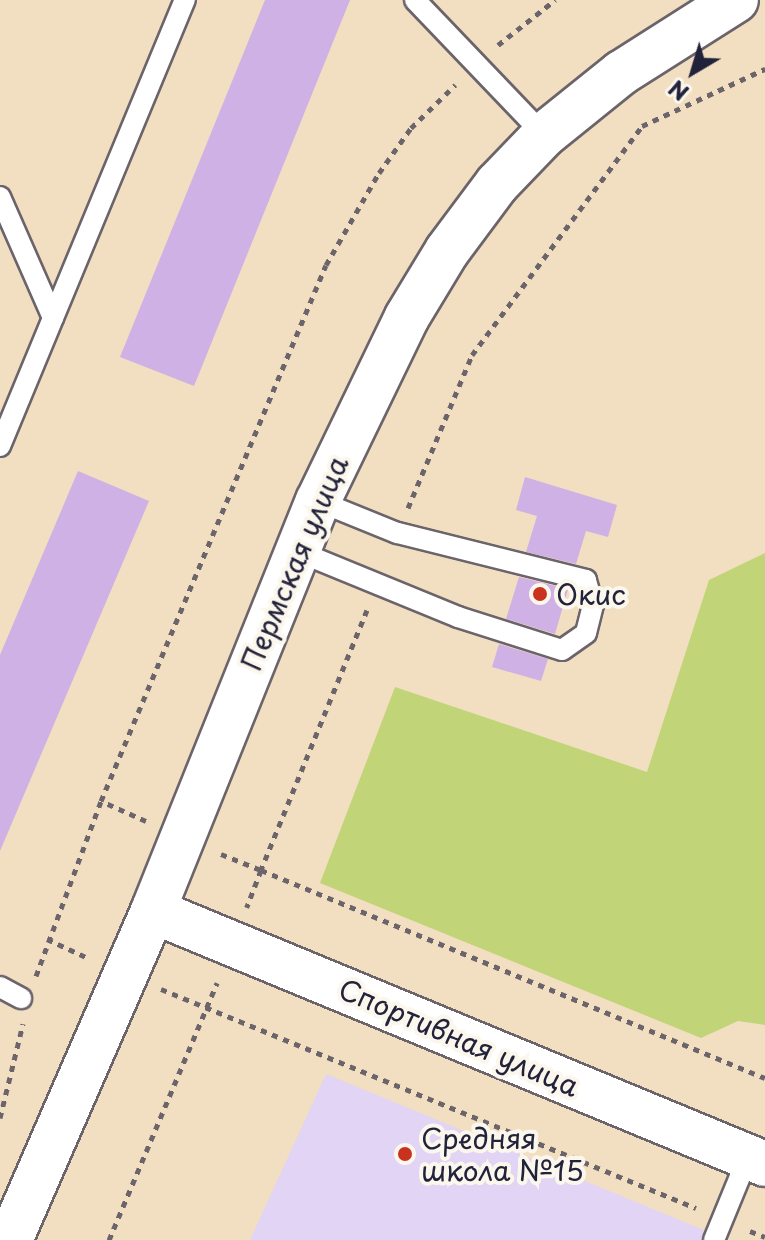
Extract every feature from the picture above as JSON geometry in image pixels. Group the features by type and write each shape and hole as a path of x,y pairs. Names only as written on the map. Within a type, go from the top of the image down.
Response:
{"street":[{"name":"Пермская улица","path":"10,1240 153,911 318,501 374,379 447,251 497,184 544,135 645,57 736,0"},
{"name":"Спортивная улица","path":"153,911 756,1160"}],"lane":[{"path":"0,446 185,0"},
{"path":"415,0 544,135"},
{"path":"0,197 53,318"},
{"path":"297,551 458,617 562,650 586,633 593,605 586,580 397,533 318,501"},
{"path":"0,987 26,995"},
{"path":"714,1240 722,1219 756,1160"}],"path":[{"path":"26,995 101,801 326,265 379,173 411,128 476,64 555,0"},
{"path":"101,801 261,870 234,943 109,1240"},
{"path":"47,939 126,975 765,1237"},
{"path":"0,1118 25,1019"}],"shaded area":[{"name":"Средняя школа №15","path":"326,1074 728,1240 250,1240"}],"green space":[{"path":"765,553 765,1025 738,1021 701,1038 320,883 395,687 647,772 709,580"}],"building":[{"path":"265,0 350,0 194,386 120,357"},
{"path":"78,471 149,501 0,851 0,655"},
{"path":"525,477 617,505 608,537 586,531 576,564 526,552 537,516 516,510"},
{"path":"519,577 568,589 555,634 506,619"},
{"path":"499,644 548,659 541,681 492,667"}],"place":[{"name":"Окис","path":"540,594"},
{"name":"Средняя школа №15","path":"405,1154"}]}
